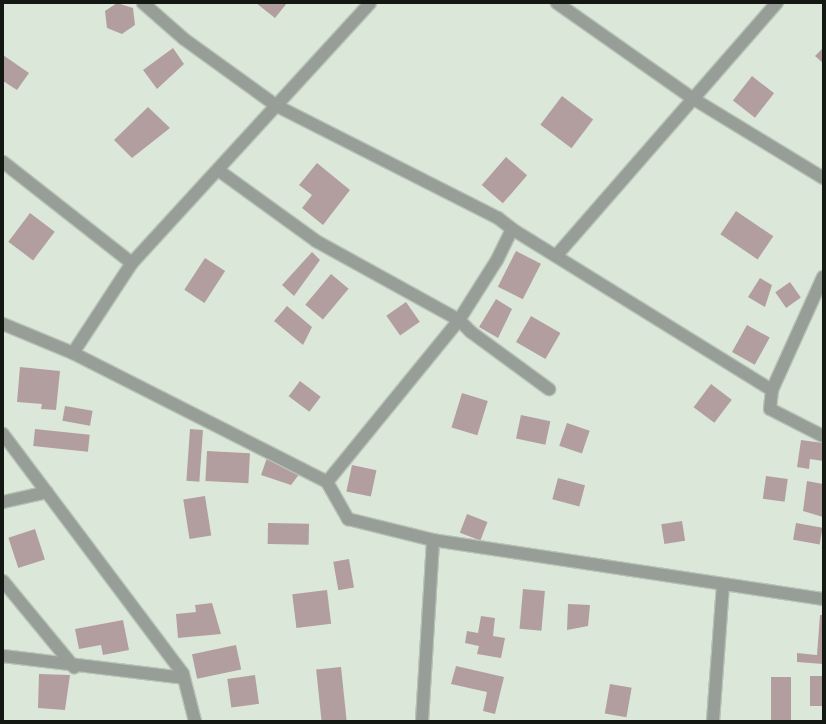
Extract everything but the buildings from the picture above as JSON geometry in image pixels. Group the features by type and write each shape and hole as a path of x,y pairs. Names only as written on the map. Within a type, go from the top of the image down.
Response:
{"street":[{"path":"143,3 184,38 277,106 498,218 512,229 772,390"},
{"path":"73,354 132,263 370,3"},
{"path":"557,3 692,98 823,178"},
{"path":"556,256 692,98 777,3"},
{"path":"3,162 132,263"},
{"path":"218,170 316,241 459,320 471,332 549,389"},
{"path":"327,482 459,320 497,260 512,229"},
{"path":"823,277 772,390 770,409 823,436"},
{"path":"3,324 73,354 327,482 348,519 433,540 823,599"},
{"path":"3,434 184,678 195,721"},
{"path":"3,502 47,492"},
{"path":"422,721 433,540"},
{"path":"3,581 74,667"},
{"path":"713,721 723,585"},
{"path":"3,656 74,667 184,678"}]}
